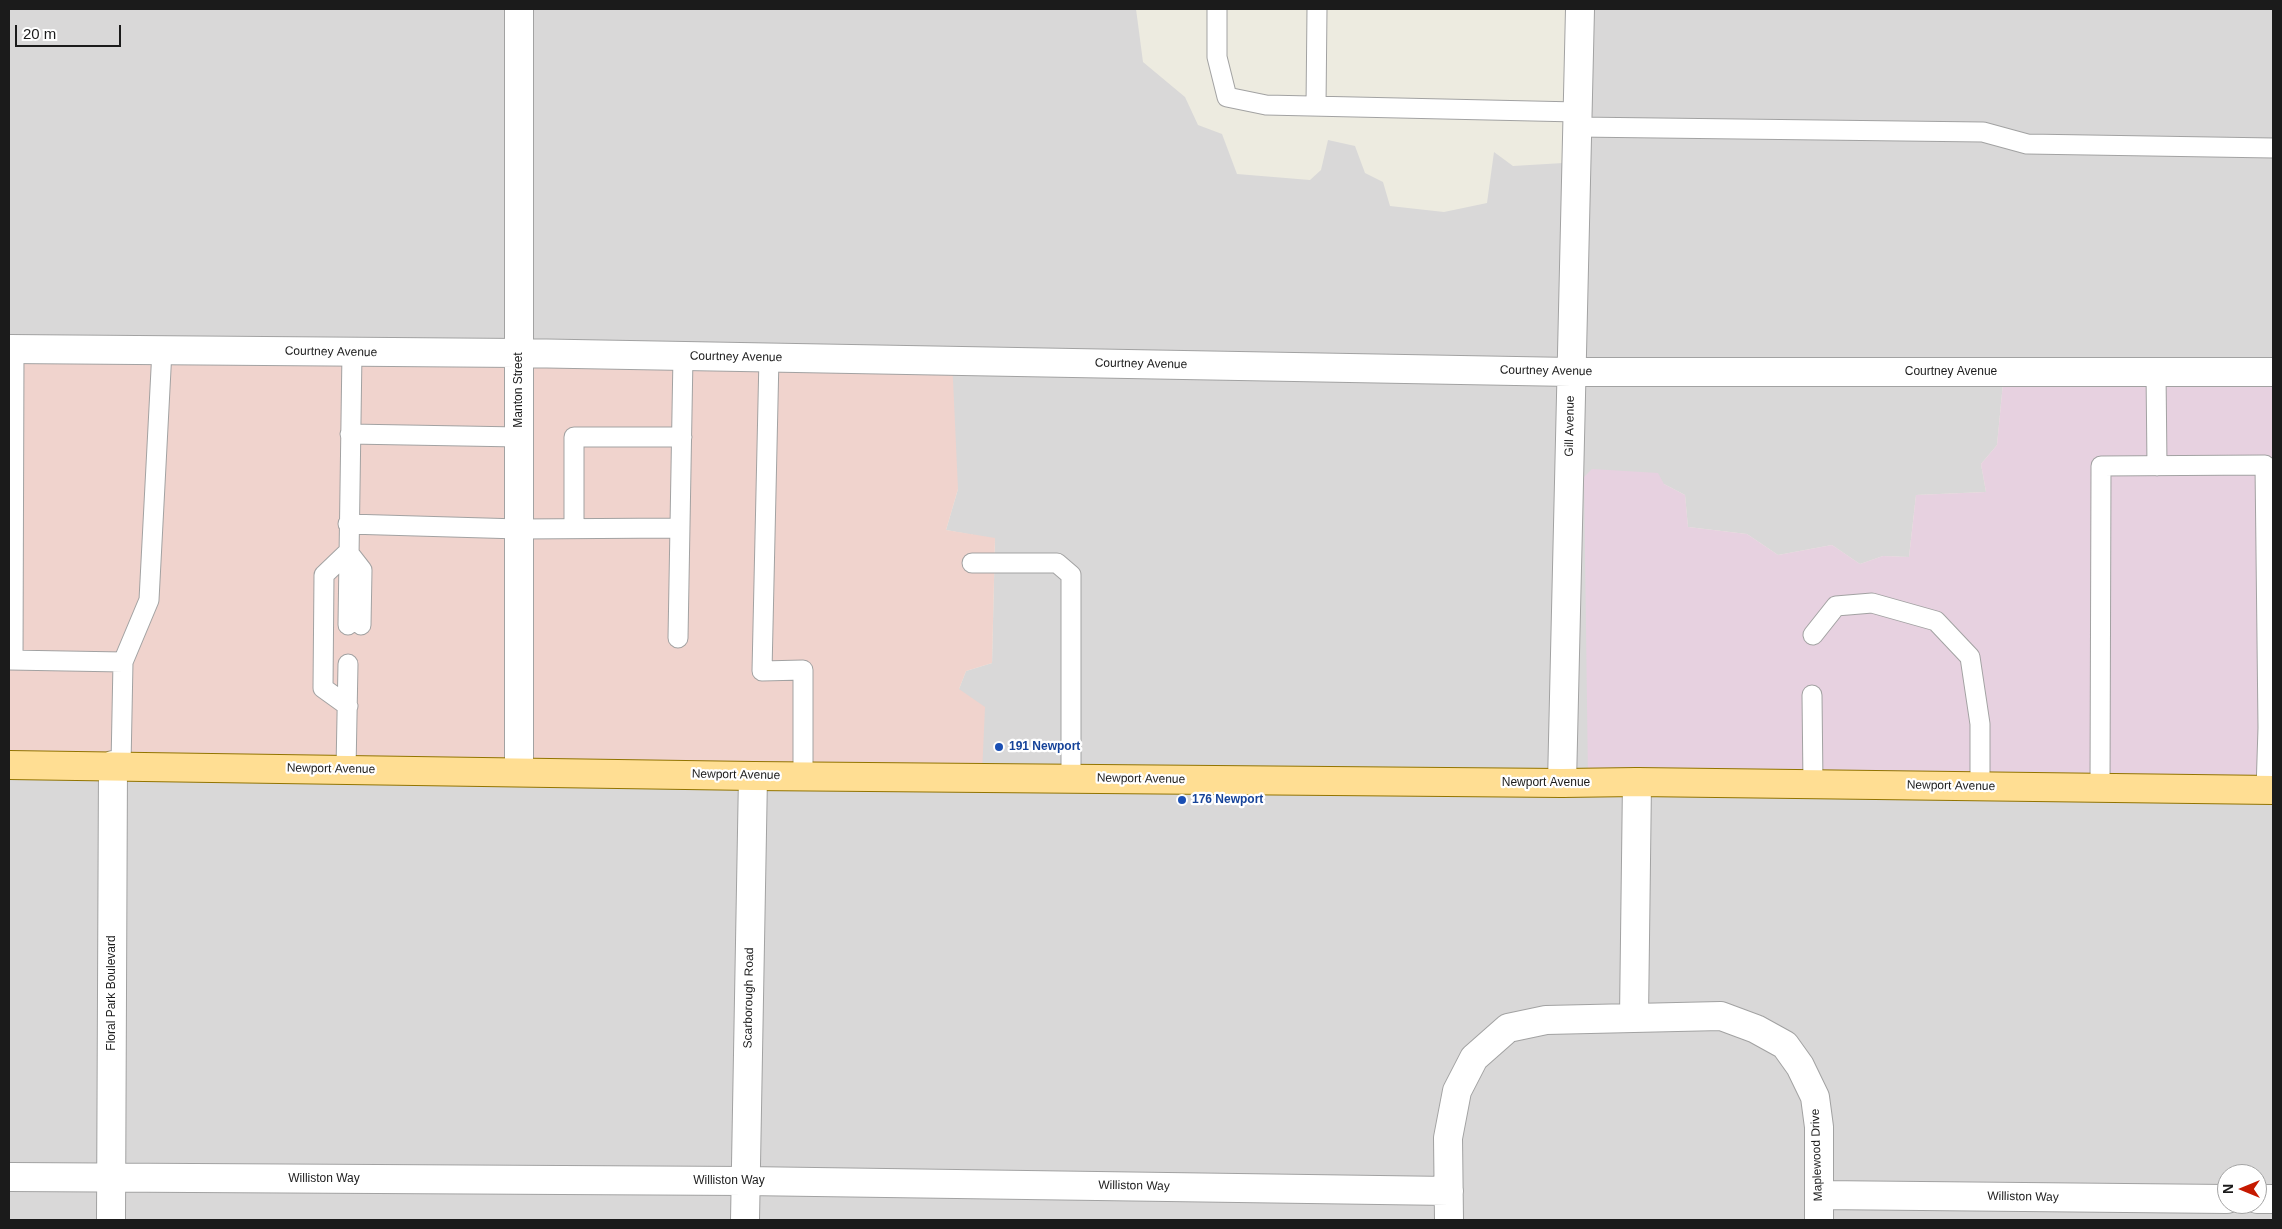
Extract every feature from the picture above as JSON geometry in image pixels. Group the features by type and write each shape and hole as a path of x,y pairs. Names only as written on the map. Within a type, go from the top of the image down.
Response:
{"main road":[{"name":"Newport Avenue","path":"9,765 117,765 753,776 1562,784 1637,782 2270,790"}],"street":[{"name":"Manton Street","path":"519,9 519,772"},
{"name":"Gill Avenue","path":"1562,784 1580,9"},
{"name":"Courtney Avenue","path":"12,349 519,353 1571,372 2273,372"},
{"name":"Floral Park Boulevard","path":"112,1220 117,765"},
{"name":"Scarborough Road","path":"745,1220 753,776"},
{"path":"1634,1017 1637,782"},
{"name":"Maplewood Drive","path":"1449,1220 1448,1138 1457,1091 1474,1058 1508,1028 1546,1020 1721,1016 1756,1028 1785,1045 1800,1066 1815,1097 1819,1127 1820,1207"},
{"name":"Williston Way","path":"9,1177 112,1179 745,1180 1449,1191"},
{"name":"Williston Way","path":"1820,1207 2217,1199"}],"lane":[{"path":"1217,9 1217,57 1227,98 1266,105 1577,119 1983,132 2027,144 2273,148"},
{"path":"1316,106 1317,9"},
{"path":"12,349 11,660 123,662"},
{"path":"117,765 123,662 149,600 162,350"},
{"path":"352,352 348,552 354,625"},
{"path":"678,638 683,356"},
{"path":"769,358 762,671 804,670 803,776"},
{"path":"2156,372 2156,466"},
{"path":"350,434 519,436"},
{"path":"574,528 574,436 682,437"},
{"path":"2100,788 2101,466 2269,465 2270,790"},
{"path":"348,524 519,529 680,528"},
{"path":"348,552 324,575 324,688 348,706"},
{"path":"972,564 1057,563 1071,575 1071,779"},
{"path":"1813,635 1836,606 1872,603 1936,620 1970,657 1980,724 1980,786"},
{"path":"346,769 348,706 354,665"},
{"path":"1812,695 1813,784"}],"shaded area":[{"path":"9,9 1136,9 1143,62 1185,97 1198,125 1222,134 1237,174 1310,180 1321,170 1328,140 1355,146 1365,173 1383,182 1390,206 1444,212 1487,203 1494,152 1513,166 1580,162 1585,9 2273,9 2273,376 2004,373 1997,445 1981,464 1986,492 1916,495 1909,557 1883,556 1860,564 1832,545 1778,555 1747,534 1688,527 1685,495 1664,484 1589,778 2273,789 2273,1220 9,1220 9,766 959,689 966,671 992,663 995,539 946,530 958,489 9,350"},
{"path":"9,350 952,358 958,489 946,530 995,538 992,663 966,671 959,689 985,707 982,774 9,766"},
{"path":"2004,373 2273,376 2273,789 1588,778 1584,477 1592,469 1658,473 1664,484 1685,495 1688,527 1747,534 1778,555 1832,545 1860,564 1883,556 1909,557 1916,495 1986,492 1981,464 1997,445"}],"place":[{"name":"191 Newport","path":"999,747"},
{"name":"176 Newport","path":"1182,800"}]}
